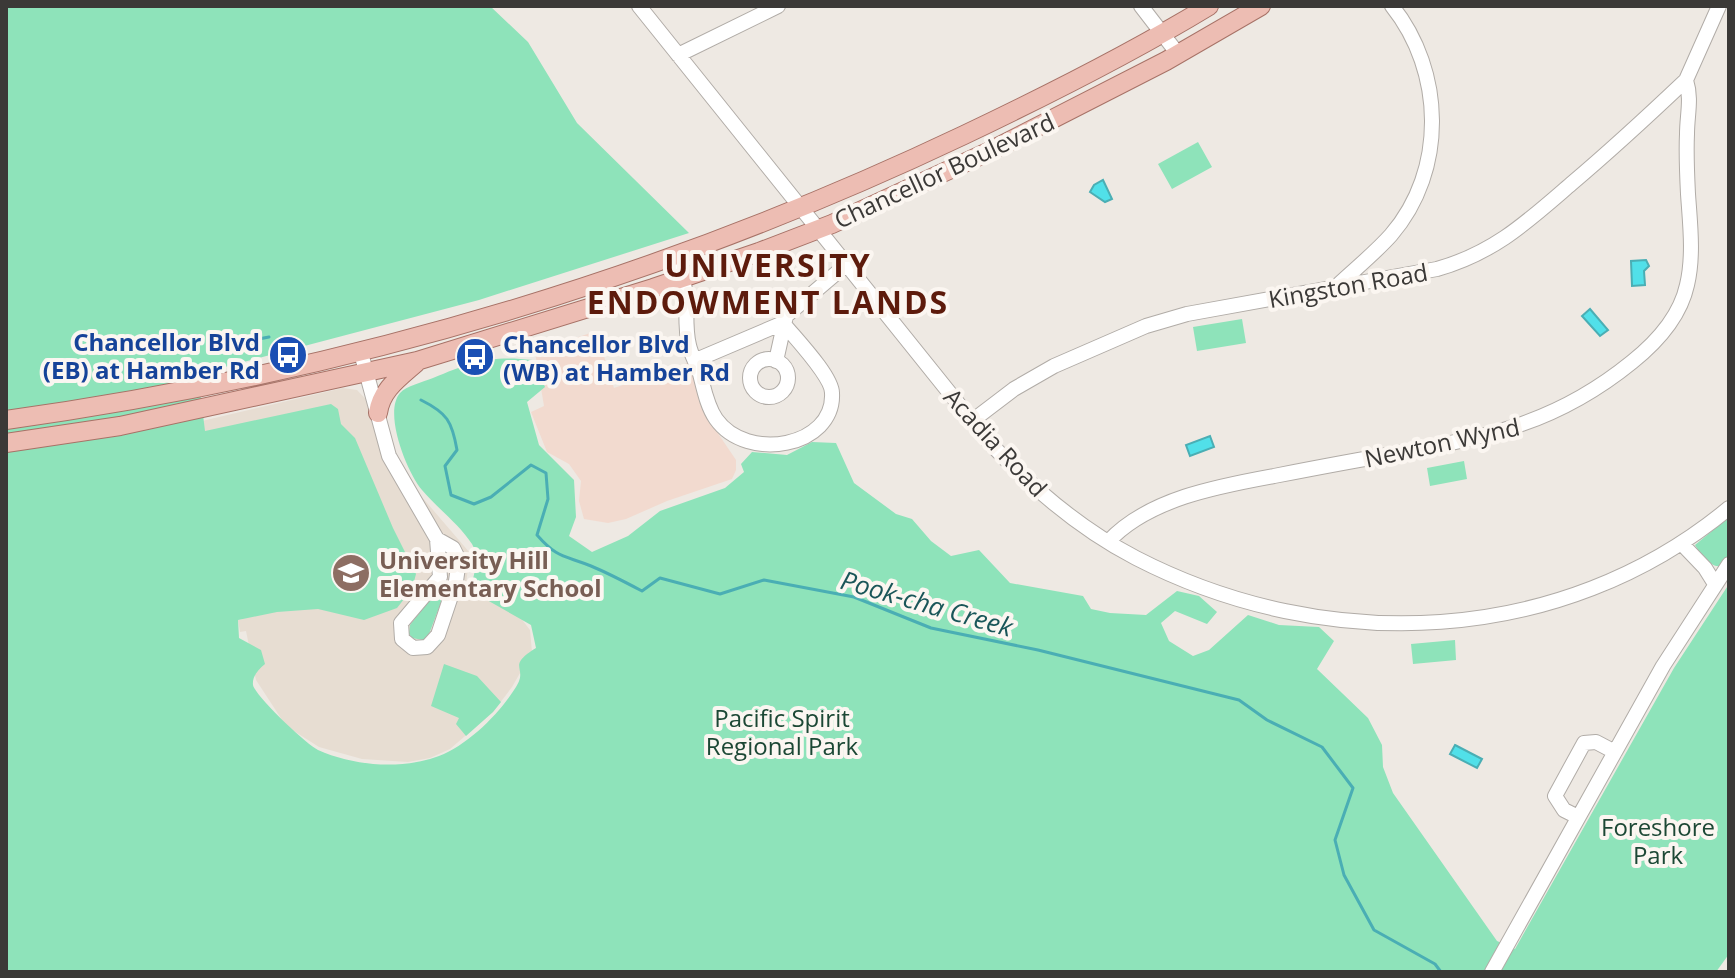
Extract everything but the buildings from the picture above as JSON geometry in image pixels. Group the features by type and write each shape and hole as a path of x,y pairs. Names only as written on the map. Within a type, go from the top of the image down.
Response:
{"main road":[{"name":"Chancellor Boulevard","path":"6,420 159,397 361,353 569,293 801,208 915,159 1043,97 1209,6"},
{"name":"Chancellor Boulevard","path":"6,443 120,426 367,374 718,266 818,230 990,151 1178,54 1261,6"},
{"path":"718,266 791,226 801,208"},
{"path":"378,413 379,402 386,390 417,361"}],"street":[{"name":"Acadia Road","path":"639,6 972,421 1028,481 1065,512 1108,542 1162,571 1228,598 1292,615 1399,624 1476,619 1558,600 1625,574 1682,544 1729,508"},
{"path":"678,55 778,6"},
{"path":"1141,6 1178,54"},
{"path":"1337,286 1392,234 1420,186 1431,148 1433,123 1427,74 1418,47 1392,6"},
{"name":"Newton Wynd","path":"1108,542 1119,530 1146,514 1222,485 1471,440 1524,425 1575,402 1625,368 1660,338 1675,314 1687,285 1690,256 1687,129 1690,94 1686,80 1719,6"},
{"name":"Kingston Road","path":"972,421 1014,389 1054,366 1146,326 1187,314 1437,269 1461,262 1494,246 1524,226 1635,130 1686,80"},
{"path":"676,255 686,294 689,346 707,401 717,421 736,438 761,446 786,444 812,432 827,415 833,392 828,380 783,323"},
{"path":"776,361 786,316 847,264"},
{"path":"696,360 783,323"},
{"path":"361,353 389,456 437,539 440,577 401,623 402,639 413,648 427,647 438,635 456,581 459,560 453,548 437,539"},
{"path":"1682,544 1705,568 1715,584"},
{"path":"1492,972 1663,666 1729,564"},
{"path":"440,577 456,581"},
{"path":"1578,817 1564,810 1555,796 1562,780 1584,743 1596,742 1615,752"}],"shaded area":[{"path":"596,331 614,388 696,360 713,426 736,460 732,479 626,519 608,523 584,519 579,501 581,481 569,464 547,452 531,412 544,406 535,352"},
{"name":"University Hill Elementary School","path":"343,388 357,390 381,415 391,447 409,482 470,553 466,584 520,617 530,630 532,652 493,712 450,749 430,758 408,762 362,759 319,747 286,726 256,680 246,631 240,632 238,620 243,619 202,421"}],"green space":[{"name":"Pacific Spirit Regional Park","path":"6,6 490,6 528,42 577,123 689,233 479,300 198,374 205,431 331,404 338,409 341,424 355,438 416,574 412,589 397,608 364,620 318,609 277,612 238,620 239,638 261,650 265,664 254,679 256,691 282,720 318,750 347,760 378,764 409,763 439,756 482,727 516,687 520,675 519,663 536,648 531,625 487,600 492,597 480,591 473,579 476,561 474,548 416,481 399,442 394,414 400,393 415,384 482,361 505,358 533,360 545,387 527,402 539,445 574,480 576,517 569,536 592,552 628,536 660,511 725,488 744,472 741,464 752,452 787,455 812,442 836,443 854,483 896,514 912,519 931,541 951,556 979,550 1010,583 1083,596 1091,609 1110,613 1146,615 1177,591 1199,596 1217,612 1207,624 1175,611 1161,623 1169,641 1193,656 1209,650 1248,615 1279,625 1319,627 1334,641 1317,669 1368,718 1382,745 1383,767 1393,793 1497,941 1515,949 1674,668 1729,584 1729,954 1716,972 6,972"},
{"path":"1198,142 1212,167 1172,189 1158,164"},
{"path":"1242,319 1246,343 1197,351 1193,327"},
{"path":"1464,461 1467,479 1430,486 1427,468"},
{"path":"1729,517 1730,543 1726,560 1723,565 1713,565 1695,545"},
{"path":"441,585 445,587 445,592 429,634 423,640 412,638 410,625"},
{"path":"1455,640 1456,660 1413,664 1411,644"},
{"path":"444,664 477,676 501,702 466,736 456,724 459,718 431,706"}],"water":[{"path":"1103,180 1112,199 1105,202 1090,192 1094,185"},
{"path":"1646,260 1649,266 1644,271 1645,285 1632,286 1631,261"},
{"path":"1590,309 1608,330 1600,336 1582,316"},
{"path":"1210,436 1214,447 1190,456 1186,445"},
{"path":"1455,745 1482,759 1477,768 1450,754"}],"waterway":[{"name":"Pook-cha Creek","path":"225,335 248,341 269,337"},
{"name":"Pook-cha Creek","path":"421,400 437,409 447,419 453,432 457,450 445,466 451,495 474,504 491,497 531,465 546,473 548,499 537,535 544,543 568,558 642,591 660,578 720,594 764,580 854,597 931,628 1038,650 1239,700 1267,720 1322,747 1353,788 1335,840 1344,875 1374,930 1435,964 1441,972"}],"place":[{"name":"Chancellor Blvd (EB) at Hamber Rd","path":"288,355"},
{"name":"Chancellor Blvd (WB) at Hamber Rd","path":"475,357"},
{"name":"University Hill Elementary School","path":"351,573"}],"district":[{"name":"UNIVERSITY ENDOWMENT LANDS","path":"768,282"}],"park label":[{"name":"Foreshore Park","path":"1658,840"}]}
